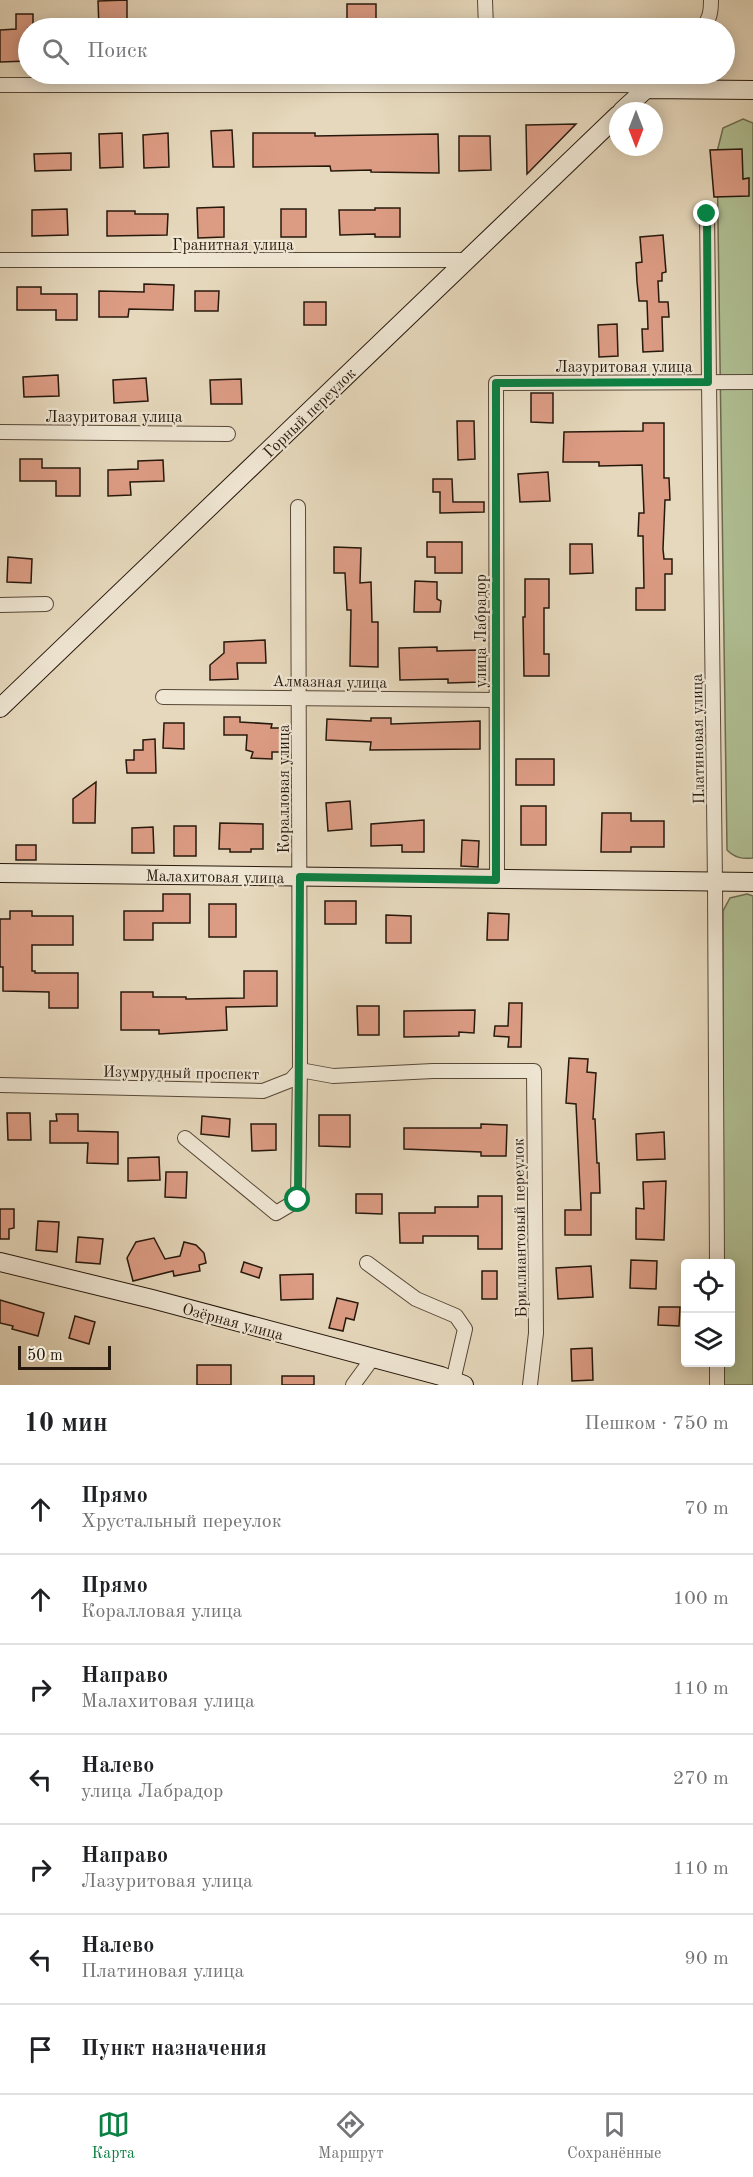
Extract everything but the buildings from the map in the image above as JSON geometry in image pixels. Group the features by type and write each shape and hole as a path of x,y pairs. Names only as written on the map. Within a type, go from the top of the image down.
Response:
{"street":[{"path":"485,0 486,18"},
{"path":"709,18 711,0"},
{"path":"0,86 139,84"},
{"path":"604,84 646,88 753,90"},
{"path":"631,102 650,84"},
{"name":"Горный переулок","path":"0,708 609,124"},
{"name":"Платиновая улица","path":"707,214 717,1259"},
{"name":"Гранитная улица","path":"0,260 466,260"},
{"name":"Лазуритовая улица","path":"496,383 753,382"},
{"name":"улица Лабрадор","path":"496,383 496,880"},
{"name":"Лазуритовая улица","path":"0,432 228,434"},
{"name":"Коралловая улица","path":"185,1138 276,1213 298,1200 300,877 298,507"},
{"path":"0,605 46,604"},
{"name":"Алмазная улица","path":"163,697 496,700"},
{"name":"Малахитовая улица","path":"0,873 753,882"},
{"name":"Бриллиантовый переулок","path":"300,1070 333,1076 433,1071 534,1071 536,1333 530,1385"},
{"name":"Изумрудный проспект","path":"0,1085 263,1091 291,1080 300,1070"},
{"name":"Озёрная улица","path":"0,1262 152,1299 459,1383"},
{"path":"367,1263 416,1299 456,1316 465,1329 459,1383"},
{"path":"353,1385 372,1359"},
{"path":"717,1367 717,1385"}],"green space":[{"path":"743,119 753,123 753,858 736,856 727,850 717,152 723,128"},
{"path":"747,894 753,896 753,1385 723,1385 723,1367 735,1367 735,1259 723,1259 723,911 730,898"}],"route":[{"path":"298,1200 300,877 496,880 496,383 708,382 707,214"}]}
